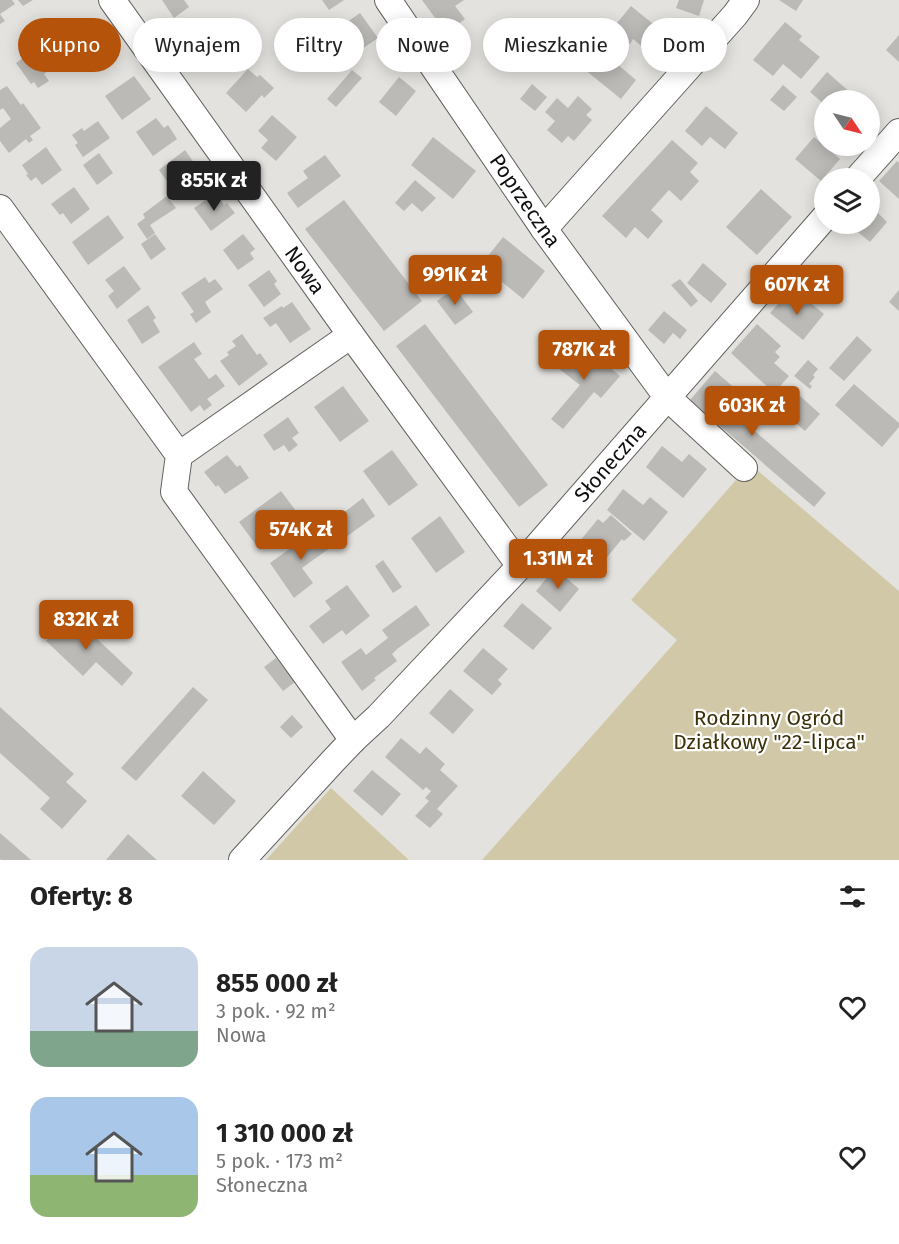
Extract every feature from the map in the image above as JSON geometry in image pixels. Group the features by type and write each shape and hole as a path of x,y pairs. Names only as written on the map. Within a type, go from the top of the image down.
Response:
{"street":[{"name":"Nowa","path":"112,0 351,335 520,566"},
{"name":"Poprzeczna","path":"388,0 544,229 667,398 744,468"},
{"path":"544,229 746,0"},
{"path":"867,168 899,132"},
{"path":"0,208 179,455 174,492 353,740"},
{"name":"Słoneczna","path":"242,860 520,566 814,230"},
{"path":"179,455 351,335"}],"green space":[{"name":"Rodzinny Ogród Działkowy \"22-lipca\"","path":"750,464 899,591 899,860 482,860 677,640 631,600"},
{"path":"331,788 409,860 266,860"}],"building":[{"path":"0,0 12,0 15,4 0,14"},
{"path":"18,0 33,0 23,6"},
{"path":"162,0 184,0 189,7 174,18"},
{"path":"322,0 344,0 329,10"},
{"path":"422,0 464,0 455,6 464,18 435,18"},
{"path":"679,0 704,0 699,16 676,8"},
{"path":"779,0 803,0 796,11"},
{"path":"631,6 646,18 641,18 641,46 633,39 629,43 629,18 621,18"},
{"path":"360,13 364,18 353,18"},
{"path":"0,14 5,21 0,24"},
{"path":"364,19 376,35 376,39 364,48"},
{"path":"785,22 802,36 799,40 820,57 801,79 783,64 773,76 753,60"},
{"path":"899,35 899,62 886,50"},
{"path":"22,72 47,72 44,74 49,81 38,88 34,82 31,84"},
{"path":"245,72 251,72 257,77 260,75 274,88 264,98 262,95 246,112 226,93"},
{"path":"350,72 354,72 362,78 336,107 327,99"},
{"path":"588,72 626,72 636,80 621,99"},
{"path":"827,72 848,90 814,90 814,95 810,92"},
{"path":"134,76 151,99 122,120 105,96"},
{"path":"399,77 416,91 396,116 379,102"},
{"path":"532,84 547,97 535,111 520,99"},
{"path":"783,85 797,97 784,111 770,100"},
{"path":"7,86 41,128 30,136 33,140 29,143 26,139 9,153 0,141 0,128 11,119 3,108 0,110 0,90"},
{"path":"578,96 592,109 586,115 592,120 574,141 568,136 562,143 547,130 555,121 545,112 557,98 568,108"},
{"path":"706,106 738,133 725,149 710,137 702,146 685,131"},
{"path":"272,115 297,137 276,161 261,148 268,140 258,131"},
{"path":"156,118 164,128 168,125 177,139 153,156 136,132"},
{"path":"98,121 110,138 83,157 72,135 82,128 84,131"},
{"path":"433,137 476,171 453,199 411,165"},
{"path":"814,137 814,156 836,156 840,159 832,168 814,168 814,175 795,159"},
{"path":"672,140 698,163 690,172 699,181 681,201 669,190 651,210 663,221 648,239 635,227 626,238 602,216"},
{"path":"46,147 62,170 42,185 36,177 31,181 22,165"},
{"path":"185,150 204,177 178,197 159,170"},
{"path":"99,153 113,173 97,185 83,165"},
{"path":"325,155 341,176 298,208 287,193 308,178 303,171"},
{"path":"897,161 899,163 899,199 880,182"},
{"path":"415,180 436,198 422,212 412,203 404,211 395,203"},
{"path":"74,187 90,209 71,224 63,213 60,215 51,204"},
{"path":"761,189 792,217 757,255 726,227"},
{"path":"216,193 224,205 227,203 235,213 211,231 194,208"},
{"path":"167,196 176,208 150,225 155,233 147,239 137,224 145,218 143,214"},
{"path":"344,200 422,301 384,331 305,229"},
{"path":"108,215 124,238 88,265 72,242"},
{"path":"880,215 887,222 880,230"},
{"path":"155,234 166,249 151,260 141,244"},
{"path":"243,234 255,249 250,253 254,259 238,270 223,250"},
{"path":"860,234 877,234 870,242"},
{"path":"503,237 545,271 523,299 481,265"},
{"path":"703,263 727,284 711,303 687,283"},
{"path":"124,266 141,289 117,309 108,296 114,291 105,280"},
{"path":"269,270 277,281 274,284 281,294 264,307 248,285"},
{"path":"205,277 209,283 215,279 223,289 205,302 211,312 196,323 190,314 194,312 181,293"},
{"path":"680,279 698,301 691,307 671,285"},
{"path":"455,288 473,312 455,325 437,301"},
{"path":"899,290 899,311 889,302"},
{"path":"787,294 801,306 807,300 824,314 803,340 770,313"},
{"path":"292,302 311,329 290,343 276,323 270,327 263,318"},
{"path":"148,305 156,318 153,320 160,332 142,344 127,320"},
{"path":"664,311 687,330 680,339 673,333 664,344 648,330"},
{"path":"425,324 548,485 519,507 396,346"},
{"path":"757,324 781,346 775,352 780,357 774,363 789,376 774,393 731,353"},
{"path":"242,334 257,355 260,353 268,364 239,386 220,361 236,346 232,341"},
{"path":"857,336 872,350 844,381 829,368"},
{"path":"194,342 202,354 194,359 209,379 216,374 225,386 207,399 212,405 204,411 200,405 191,412 158,367"},
{"path":"580,342 620,376 601,398 594,392 563,429 551,419 580,385 558,368"},
{"path":"808,360 818,369 809,384 812,386 810,389 794,376"},
{"path":"715,371 738,391 726,406 826,493 814,507 690,400"},
{"path":"854,384 899,423 899,427 882,447 835,405"},
{"path":"343,386 369,421 340,442 314,407"},
{"path":"800,396 820,414 805,431 785,414"},
{"path":"288,417 299,433 292,438 298,445 289,452 284,445 274,451 263,435"},
{"path":"662,446 682,462 689,454 707,469 683,498 646,467"},
{"path":"392,450 418,485 389,506 363,471"},
{"path":"227,455 237,467 240,465 249,478 225,494 204,472"},
{"path":"623,489 643,505 650,497 668,512 644,541 607,510"},
{"path":"281,491 302,519 260,550 239,522"},
{"path":"363,498 375,516 346,537 334,520"},
{"path":"611,515 632,534 624,541 622,539 603,562 579,542 598,519 603,523"},
{"path":"440,516 465,552 436,573 411,538"},
{"path":"320,527 334,545 302,568 313,583 294,598 270,563"},
{"path":"383,560 402,587 393,593 375,566"},
{"path":"555,568 579,589 560,612 536,591"},
{"path":"347,585 370,616 346,635 342,630 323,644 309,626 331,609 325,601"},
{"path":"522,603 552,628 533,650 503,626"},
{"path":"416,605 430,625 397,649 392,654 397,661 374,678 376,680 362,691 341,662 361,648 366,655 388,638 382,630"},
{"path":"72,615 133,673 122,686 96,662 83,676 46,641"},
{"path":"483,648 508,669 498,680 502,684 492,695 463,671"},
{"path":"276,658 295,682 283,691 264,667"},
{"path":"193,687 208,700 136,781 121,768"},
{"path":"450,689 474,710 453,734 429,713"},
{"path":"0,707 74,774 66,782 87,801 62,829 40,809 50,798 0,753"},
{"path":"292,715 303,727 291,738 280,727"},
{"path":"401,738 420,754 426,747 445,764 440,770 458,786 437,809 443,814 430,828 415,816 429,801 425,798 431,791 426,787 423,790 385,757"},
{"path":"372,770 401,794 382,816 353,791"},
{"path":"203,771 236,801 214,825 181,796"},
{"path":"0,833 31,860 1,860"},
{"path":"128,834 157,860 106,860"}]}
